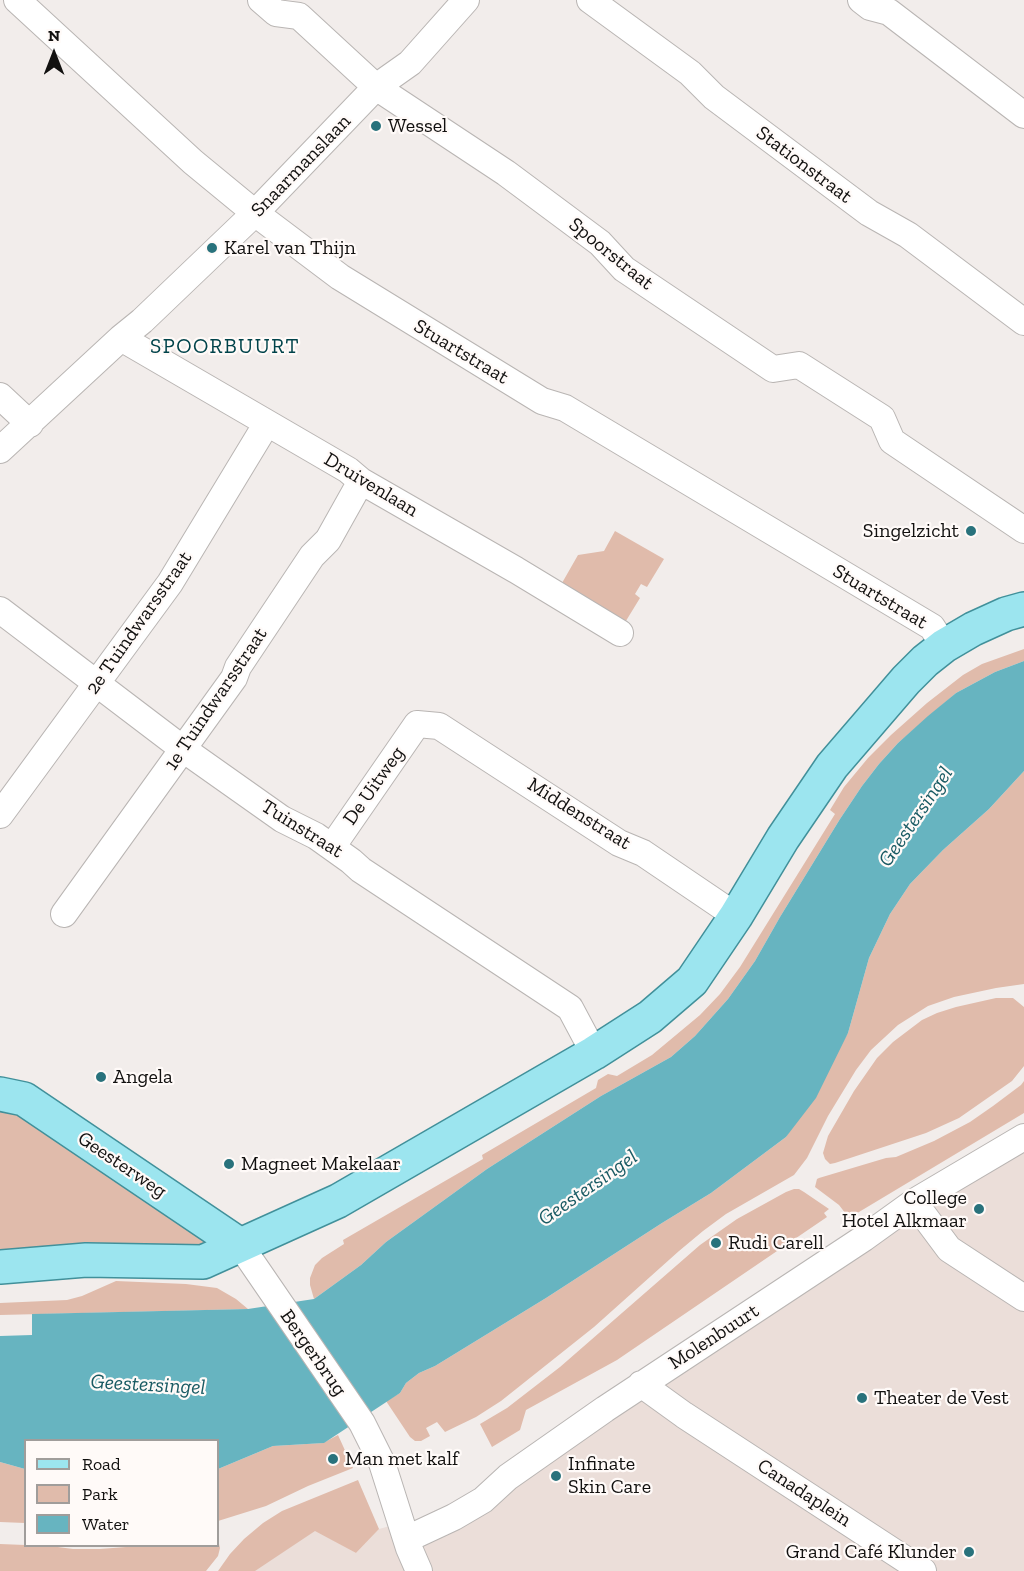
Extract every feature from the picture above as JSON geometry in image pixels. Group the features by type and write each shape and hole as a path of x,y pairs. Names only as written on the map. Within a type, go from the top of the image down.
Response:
{"main road":[{"path":"0,1267 87,1260 203,1262 338,1201 594,1053 650,1017 692,981 832,766 906,680 944,646 973,629 1006,614 1024,609"},
{"name":"Geesterweg","path":"0,1094 24,1099 240,1245"}],"street":[{"name":"Stuartstraat","path":"17,0 193,162 340,278 542,401 565,408 932,627 944,646"},
{"name":"Spoorstraat","path":"261,0 276,13 299,16 376,87 506,173 600,243 624,269 773,369 799,365 882,418 892,441 1024,530"},
{"name":"Snaarmanslaan","path":"0,450 142,321 255,213 376,87 410,63 465,0"},
{"name":"Stationstraat","path":"590,0 690,73 714,97 869,213 908,235 1024,322"},
{"path":"861,0 870,7 889,12 1024,115"},
{"name":"Druivenlaan","path":"121,338 348,470 361,481 620,633"},
{"path":"0,396 30,424"},
{"name":"2e Tuindwarsstraat","path":"0,815 170,583 267,423"},
{"name":"1e Tuindwarsstraat","path":"64,914 234,678 238,667 312,556 328,540 361,481"},
{"name":"Tuinstraat","path":"0,610 183,749 282,819 316,836 361,870 570,1008 594,1053"},
{"name":"Middenstraat","path":"417,724 439,726 619,843 643,853 736,916"},
{"name":"De Uitweg","path":"332,847 417,724"},
{"name":"Molenbuurt","path":"407,1539 454,1517 483,1500 508,1477 641,1384 864,1239 914,1202 1024,1137"},
{"path":"914,1202 949,1249 1024,1298"},
{"name":"Bergerbrug","path":"240,1245 362,1424 382,1463 419,1571"},
{"name":"Canadaplein","path":"641,1384 685,1416 922,1571"}],"shaded area":[{"path":"1024,1147 1024,1571 426,1571 431,1567 421,1547 905,1217"},
{"path":"390,1526 408,1571 253,1571 315,1530 356,1553 379,1529"}],"green space":[{"path":"615,531 664,559 647,587 641,584 635,594 640,598 621,629 558,590 578,555 604,551"},
{"path":"1024,649 1024,661 995,672 956,693 898,743 879,764 840,819 755,961 728,999 695,1036 671,1057 601,1096 487,1169 386,1242 361,1265 314,1299 310,1278 315,1265 344,1244 343,1240 483,1159 482,1155 596,1088 598,1080 608,1074 617,1076 652,1055 700,1015 720,994 740,967 835,814 830,810 844,787 868,758 927,703 963,675 982,664"},
{"path":"1024,771 1024,984 954,997 928,1006 898,1025 871,1050 856,1070 828,1116 807,1158 794,1175 726,1214 703,1231 594,1327 501,1401 476,1417 445,1432 437,1422 426,1428 430,1436 421,1441 415,1441 410,1437 386,1401 400,1393 406,1383 419,1373 435,1366 546,1298 711,1193 786,1137 848,1033 869,958 890,914 910,884 943,850 989,809"},
{"path":"996,998 1013,998 1024,1007 1024,1066 1012,1081 959,1118 926,1133 835,1163 830,1164 825,1159 823,1153 828,1136 854,1091 877,1058 893,1042 922,1020 937,1013"},
{"path":"1024,1081 1024,1113 849,1218 839,1205 815,1187 819,1178 896,1157 934,1141 970,1122"},
{"path":"0,1107 21,1113 215,1246 0,1257"},
{"path":"794,1189 799,1189 829,1209 824,1213 827,1217 617,1360 526,1410 520,1430 492,1447 480,1424 507,1408 560,1367 700,1245 737,1219"},
{"path":"116,1281 186,1284 217,1288 248,1309 0,1315 0,1303 67,1300"},
{"path":"338,1435 353,1468 266,1506 219,1521 219,1469 273,1446 323,1443"},
{"path":"0,1462 24,1469 24,1523 0,1522"},
{"path":"358,1480 379,1529 356,1553 315,1531 255,1571 218,1571 244,1539 263,1523 282,1511"},
{"path":"0,1544 100,1549 219,1547 219,1544 220,1548 218,1556 206,1571 0,1571"}],"water":[{"name":"Geestersingel","path":"1024,661 1024,771 989,809 943,850 910,884 890,914 869,958 848,1033 816,1098 786,1137 711,1193 546,1298 435,1366 419,1373 406,1383 400,1393 324,1443 273,1446 219,1469 219,1439 24,1439 24,1469 0,1462 0,1336 32,1335 32,1314 248,1309 314,1299 361,1265 386,1242 487,1169 601,1096 671,1057 695,1036 728,999 755,961 840,819 879,764 898,743 956,693 995,672"}],"place":[{"name":"Wessel","path":"376,126"},
{"name":"Karel van Thijn","path":"212,248"},
{"name":"Singelzicht","path":"971,531"},
{"name":"Angela","path":"101,1077"},
{"name":"Magneet Makelaar","path":"229,1164"},
{"name":"College Hotel Alkmaar","path":"979,1209"},
{"name":"Rudi Carell","path":"716,1243"},
{"name":"Theater de Vest","path":"862,1398"},
{"name":"Man met kalf","path":"333,1459"},
{"name":"Infinate Skin Care","path":"556,1476"},
{"name":"Grand Café Klunder","path":"969,1552"}],"district":[{"name":"SPOORBUURT","path":"225,347"}]}
